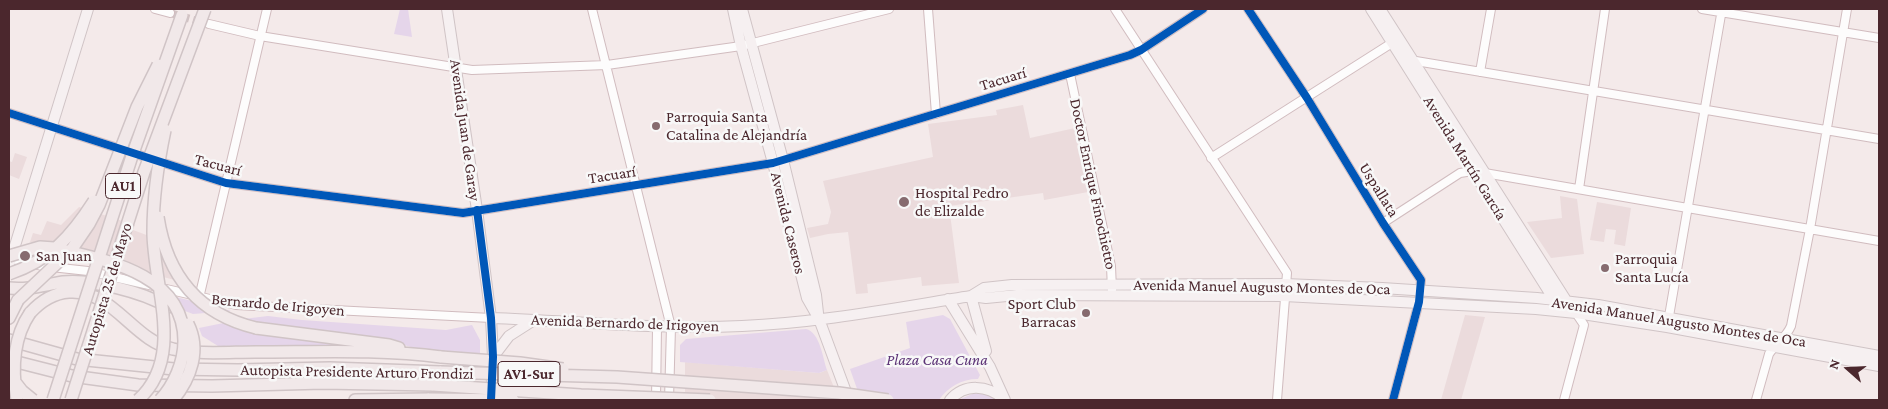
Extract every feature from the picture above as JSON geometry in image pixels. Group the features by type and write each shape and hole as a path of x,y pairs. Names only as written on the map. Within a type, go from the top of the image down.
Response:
{"highway":[{"name":"Autopista 25 de Mayo","path":"71,400 144,172 205,9"},
{"name":"Autopista 25 de Mayo","path":"53,400 131,159 184,12"},
{"path":"9,318 14,305 66,255 84,232 99,205 137,107 184,12"},
{"path":"138,400 155,378 164,349 163,321 153,240 155,186 161,149 178,80"},
{"path":"9,274 38,262 63,242 86,213 118,155"},
{"path":"155,186 160,225 168,257 182,280 198,300 214,312 235,322 256,328 389,345 415,353 441,357 520,363 617,377"},
{"path":"9,260 36,248 51,247 135,271 148,278 165,292 174,304 178,314 184,343 176,374 160,400"},
{"path":"9,288 34,289 74,282 114,288 143,295 157,300 177,312 188,324 194,342 194,358 187,379 173,400"},
{"path":"23,400 14,374 16,349 21,331 30,313 43,301 56,295 80,292 106,303 150,340 174,350 211,352 415,353"},
{"name":"Autopista Presidente Arturo Frondizi","path":"9,340 77,358 174,369 330,368 617,377 839,393 888,400"},
{"name":"Autopista Presidente Arturo Frondizi","path":"9,360 72,376 138,385 212,386 323,383 433,385 710,400"},
{"path":"9,369 23,400"},
{"path":"9,387 23,400"},
{"path":"355,400 513,400 581,394"}],"main road":[{"path":"9,260 88,9"},
{"name":"Avenida Juan de Garay","path":"447,9 457,68 491,318 491,400"},
{"name":"Avenida Caseros","path":"733,9 746,44 816,296 819,319 849,400"},
{"name":"Avenida Caseros","path":"742,9 746,44"},
{"name":"Avenida Martín García","path":"1371,9 1396,41"},
{"name":"Avenida Martín García","path":"1380,9 1408,60 1576,313"},
{"name":"Avenida Martín García","path":"1408,60 1473,171 1548,290 1567,302"},
{"name":"Avenida Manuel Augusto Montes de Oca","path":"819,319 971,296 986,298 1112,290 1285,284 1421,290 1567,302 1668,323 1773,348 1879,366"},
{"name":"Avenida Manuel Augusto Montes de Oca","path":"1112,290 1419,302 1576,313 1784,339 1879,356"},
{"path":"971,296 990,367"},
{"path":"948,299 990,367 1005,400"},
{"name":"Avenida Bernardo de Irigoyen","path":"491,318 656,327 742,326 819,319"},
{"path":"492,357 509,336 535,320"},
{"path":"950,400 958,392 968,388 978,388 995,392 1005,400"}],"street":[{"path":"155,9 170,13"},
{"path":"199,298 267,9"},
{"path":"592,9 671,327 669,400"},
{"path":"208,24 260,36 472,70 607,65 746,44 889,9"},
{"path":"928,9 936,114"},
{"path":"1115,9 1287,273 1278,400"},
{"name":"Tacuarí","path":"9,113 226,183 464,213 778,161 1070,74 1141,50 1203,9"},
{"name":"Uspallata","path":"1248,9 1307,98 1383,223 1421,280 1419,302 1393,400"},
{"path":"1480,72 1491,9"},
{"path":"1580,189 1604,9"},
{"path":"1702,9 1721,10 1879,38"},
{"path":"1756,400 1767,361 1773,348 1784,339 1791,326 1810,228 1846,9"},
{"path":"1668,323 1721,10"},
{"path":"1211,158 1396,41"},
{"path":"1408,60 1879,139"},
{"name":"Doctor Enrique Finochietto","path":"1070,74 1111,266 1112,290"},
{"path":"1383,223 1460,173 1473,171 1879,240"},
{"name":"Bernardo de Irigoyen","path":"9,260 88,271 236,305 491,318"},
{"path":"1564,400 1584,325 1576,313"},
{"path":"656,327 656,400"}],"shaded area":[{"name":"Hospital Pedro de Elizalde","path":"1023,105 1030,138 1075,128 1088,192 1044,200 1043,193 949,206 959,283 922,286 921,277 867,284 868,293 856,294 848,232 810,238 807,228 828,224 831,212 823,181 933,157 928,124 997,115 996,110"},
{"path":"15,153 27,157 19,179 9,175 9,161 12,162"},
{"path":"1560,196 1577,199 1584,254 1551,258 1527,222 1562,218"},
{"path":"1597,202 1631,208 1625,246 1614,244 1616,230 1606,229 1604,242 1590,240"},
{"path":"79,207 135,225 133,230 160,240 175,280 30,242 33,233 41,235 47,221 61,225"},
{"path":"1465,315 1485,317 1461,400 1441,400"},
{"path":"685,362 819,373 827,370 839,400 685,400"}],"green space":[{"path":"400,9 408,9 412,37 394,34"},
{"path":"176,297 231,311 193,314 185,311"},
{"name":"Plaza Casa Cuna","path":"943,315 950,319 980,375 978,379 966,380 956,385 946,391 939,400 861,400 850,369 910,348 906,322"},
{"path":"268,316 446,330 472,325 480,340 480,356 414,348 391,341 366,345 218,346 202,336 199,328"},
{"path":"806,329 811,331 818,340 827,370 819,373 680,362 680,345 686,339"},
{"name":"Plaza Casa Cuna","path":"977,392 989,394 998,400 958,400"}],"tunnel":[{"path":"170,13 204,23"}],"cycle path":[{"path":"9,113 226,183 463,213 773,163 1130,55 1141,50 1203,9"},
{"path":"1248,9 1307,98 1383,223 1421,280 1419,302 1393,400"},
{"path":"477,210 491,318 493,357 491,400"}],"place":[{"name":"Parroquia Santa Catalina de Alejandría","path":"656,126"},
{"name":"Hospital Pedro de Elizalde","path":"904,202"},
{"name":"San Juan","path":"25,256"},
{"name":"Parroquia Santa Lucía","path":"1605,268"},
{"name":"Sport Club Barracas","path":"1086,313"}]}
